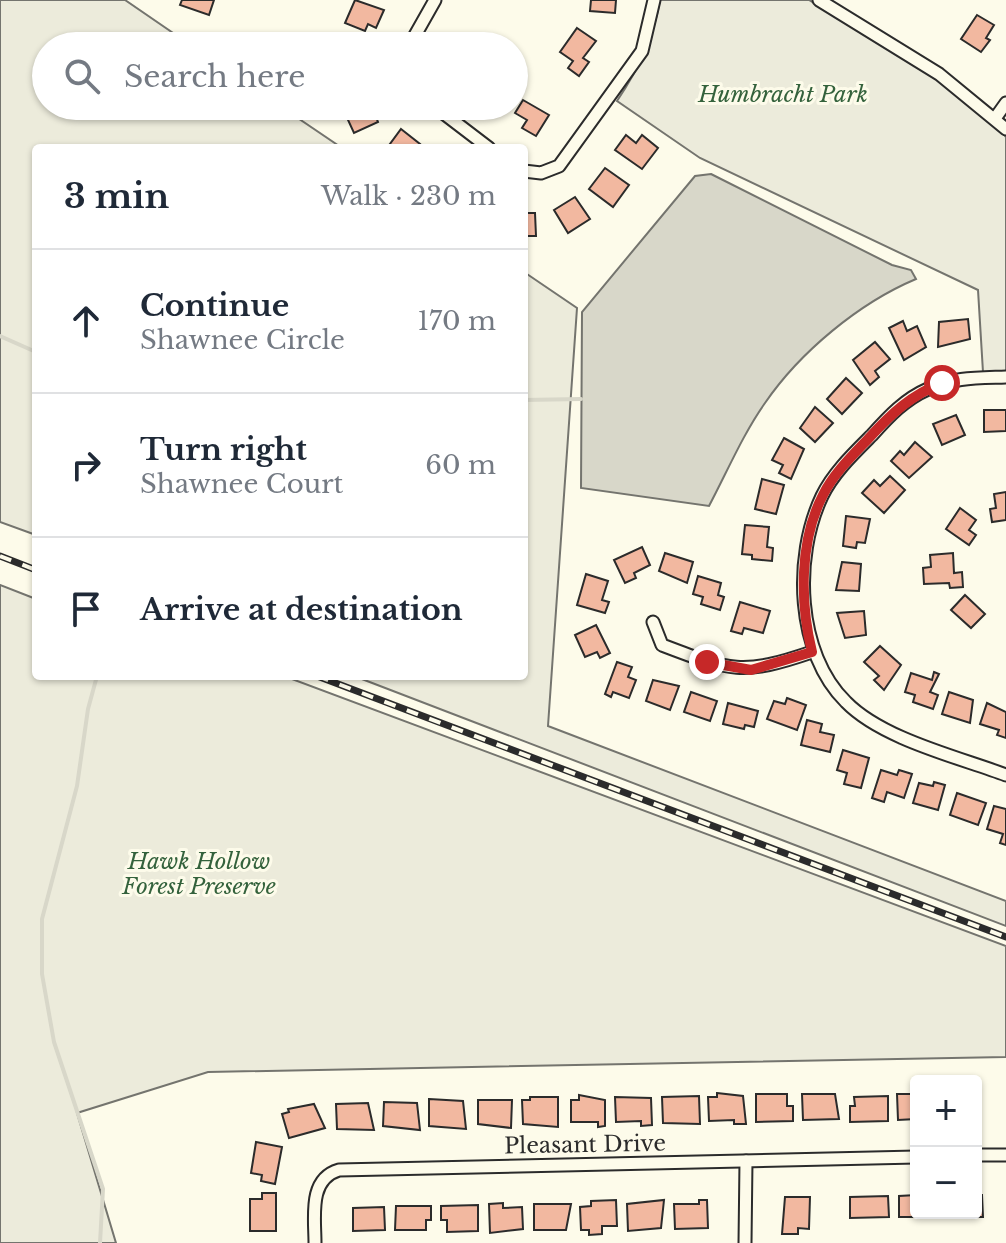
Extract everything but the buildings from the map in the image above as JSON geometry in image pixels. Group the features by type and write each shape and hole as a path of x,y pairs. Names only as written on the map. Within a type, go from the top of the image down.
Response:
{"street":[{"path":"417,32 435,0"},
{"path":"528,171 541,173 559,166 642,51 654,0"},
{"path":"819,0 939,74 996,117 1006,129"},
{"path":"996,117 1006,103"},
{"path":"452,120 484,144"},
{"path":"1006,377 956,380 915,396 895,410 828,486 815,512 803,592 812,652 846,702 895,733 1006,775"},
{"path":"653,622 662,645 721,667 762,668 812,652"},
{"path":"982,1155 1006,1155"},
{"name":"Pleasant Drive","path":"315,1243 316,1192 326,1175 339,1170 910,1157"},
{"path":"745,1243 746,1161"}],"green space":[{"path":"0,0 125,0 172,32 32,32 32,120 301,120 336,144 32,144 32,534 0,522"},
{"name":"Humbracht Park","path":"660,0 809,0 933,77 993,121 1006,137 1006,372 983,372 978,290 700,158 617,101 644,53"},
{"path":"528,275 577,308 548,726 1006,901 1006,926 364,680 528,680"},
{"name":"Hawk Hollow Forest Preserve","path":"0,585 32,597 32,680 295,680 1006,946 1006,1057 208,1072 77,1113 116,1243 0,1243"}],"shaded area":[{"path":"711,174 892,265 911,270 916,279 852,315 795,365 757,415 709,506 581,488 582,312 695,176"}],"waterway":[{"path":"0,336 32,350"},
{"path":"528,400 581,399"},
{"path":"96,680 88,709 77,786 42,919 42,974 54,1042 103,1189 100,1243"}],"railway":[{"path":"0,556 32,568"},
{"path":"328,680 1006,937"}],"route":[{"path":"707,662 721,667 751,670 812,652 804,617 803,592 811,531 823,495 849,459 895,410 942,383"}]}
